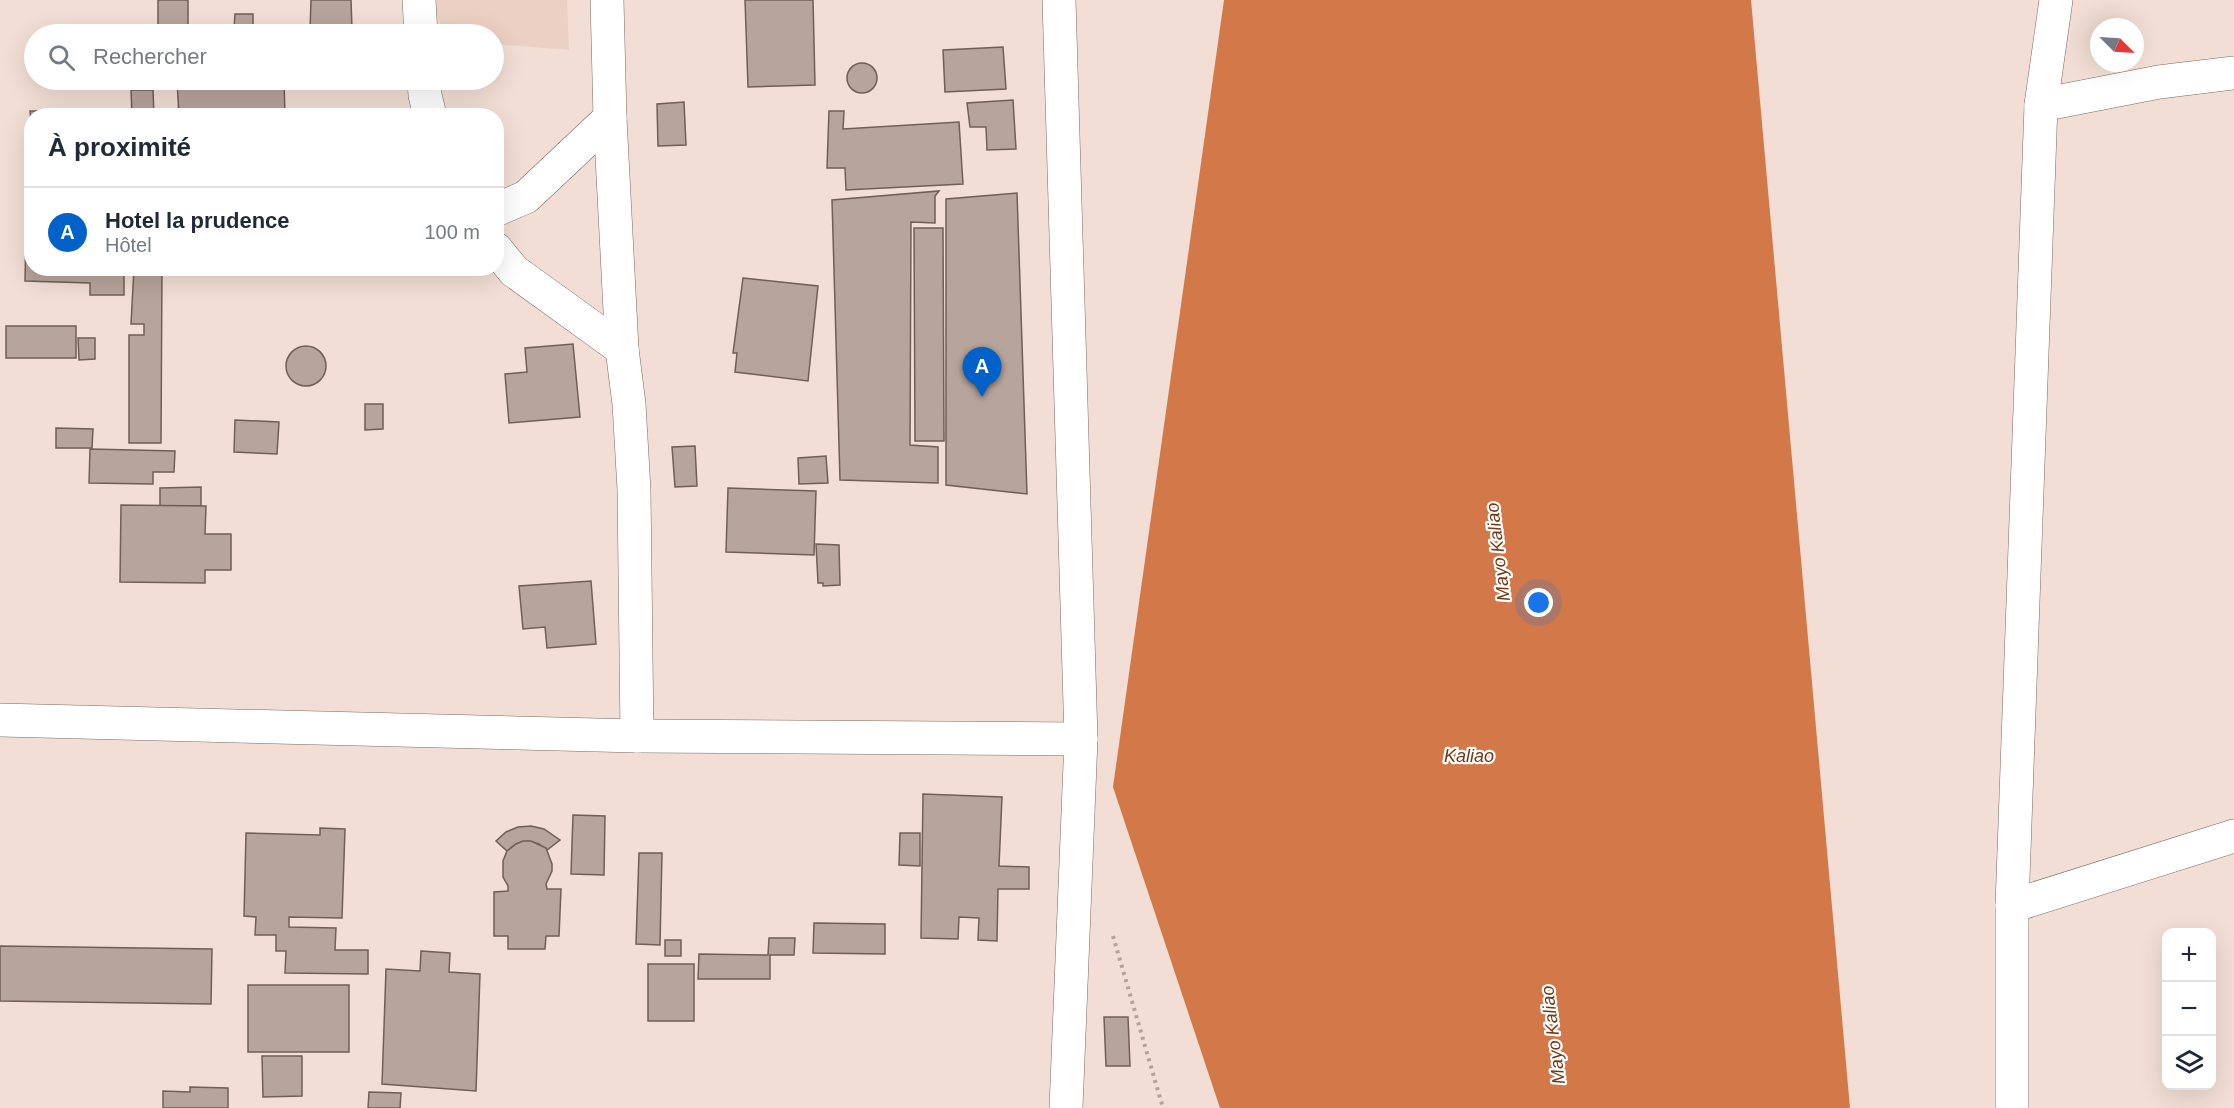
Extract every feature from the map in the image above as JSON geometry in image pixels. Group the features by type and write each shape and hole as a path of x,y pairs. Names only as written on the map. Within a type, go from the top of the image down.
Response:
{"street":[{"path":"419,0 420,24"},
{"path":"607,0 610,118 622,349 629,404 634,490 637,736"},
{"path":"1059,0 1081,739 1066,1108"},
{"path":"2013,1108 2012,906 2041,105 2056,0"},
{"path":"2041,105 2159,82 2234,73"},
{"path":"425,90 428,108"},
{"path":"504,206 526,196 610,118"},
{"path":"504,259 514,271 622,349"},
{"path":"0,720 637,736 1081,739"},
{"path":"2012,906 2234,836"}],"path":[{"path":"1110,927 1162,1108"}],"shaded area":[{"path":"432,0 567,0 569,50 504,45 504,24 440,24"}],"water":[{"name":"Kaliao","path":"1224,0 1751,0 1850,1108 1220,1108 1113,787"}],"building":[{"path":"158,0 188,0 188,24 158,24"},
{"path":"311,0 351,0 352,24 310,24"},
{"path":"745,0 813,0 815,85 748,87"},
{"path":"235,14 253,14 253,24 234,24"},
{"path":"1003,47 1006,89 945,92 943,50"},
{"path":"862,63 868,64 876,72 876,84 868,92 862,93 856,92 848,84 847,78 848,72 856,64"},
{"path":"131,90 153,90 154,108 132,108"},
{"path":"178,90 284,90 285,108 179,108"},
{"path":"1013,100 1016,149 987,150 986,127 970,127 967,103"},
{"path":"684,102 686,145 658,146 657,104"},
{"path":"829,111 844,111 843,129 959,122 963,184 846,190 845,168 827,168"},
{"path":"939,191 935,196 935,223 911,222 910,445 938,447 938,483 840,480 832,200"},
{"path":"1017,193 1027,494 946,485 946,199"},
{"path":"914,228 943,228 944,441 915,441"},
{"path":"25,276 124,276 124,295 90,295 90,283 25,281"},
{"path":"134,276 162,276 161,443 129,443 129,335 144,335 144,324 131,324"},
{"path":"743,278 818,286 808,381 735,372 737,353 733,353"},
{"path":"6,326 76,326 76,358 6,358"},
{"path":"78,338 95,338 95,359 79,360"},
{"path":"573,344 580,417 509,423 505,374 527,372 525,348"},
{"path":"306,346 320,352 326,366 320,380 306,386 292,380 286,366 292,352"},
{"path":"365,404 383,404 383,429 365,430"},
{"path":"235,420 279,422 277,454 234,452"},
{"path":"56,428 93,429 92,448 56,448"},
{"path":"695,446 697,486 675,487 672,447"},
{"path":"90,449 175,451 174,472 153,472 153,484 89,483"},
{"path":"826,456 828,483 799,484 798,458"},
{"path":"201,487 201,506 160,506 160,488"},
{"path":"728,488 816,491 814,555 726,552"},
{"path":"121,505 206,506 205,534 231,534 231,570 205,570 205,583 120,582"},
{"path":"816,544 839,545 840,585 823,586 823,583 818,583"},
{"path":"591,581 596,644 547,648 545,627 523,629 519,586"},
{"path":"923,794 1002,797 999,866 1029,867 1029,889 998,889 997,941 978,940 979,918 959,917 958,939 921,938"},
{"path":"573,815 605,816 604,875 571,874"},
{"path":"531,826 544,829 560,840 547,850 539,844 528,841 516,844 507,851 496,841 506,832 518,827"},
{"path":"320,828 345,829 342,918 289,917 289,927 336,928 335,950 368,950 368,974 285,973 286,951 276,951 276,935 255,935 256,917 244,916 246,833 320,835"},
{"path":"900,833 920,833 920,866 899,865"},
{"path":"523,841 531,841 546,848 552,864 552,871 546,884 547,889 561,889 559,936 546,936 545,949 508,949 508,936 494,936 494,892 508,891 503,877 503,861 507,851"},
{"path":"639,853 662,853 660,945 636,944"},
{"path":"814,923 885,924 885,954 813,953"},
{"path":"769,938 795,938 794,955 770,955 770,979 698,979 699,954 768,955"},
{"path":"665,940 681,940 681,956 665,956"},
{"path":"0,946 212,949 211,1004 0,1001"},
{"path":"421,951 450,953 449,972 480,974 476,1091 382,1084 386,969 420,971"},
{"path":"648,964 694,964 694,1021 648,1021"},
{"path":"248,985 349,985 349,1052 248,1052"},
{"path":"1104,1017 1128,1017 1130,1066 1106,1066"},
{"path":"262,1056 302,1056 302,1096 263,1097"},
{"path":"190,1087 228,1088 228,1108 163,1108 163,1091 190,1092"},
{"path":"369,1092 401,1093 400,1108 368,1108"}],"place":[{"name":"Hotel la prudence","path":"982,397"}],"water label":[{"name":"Mayo Kaliao","path":"1498,552"},
{"name":"Mayo Kaliao","path":"1553,1035"}]}
